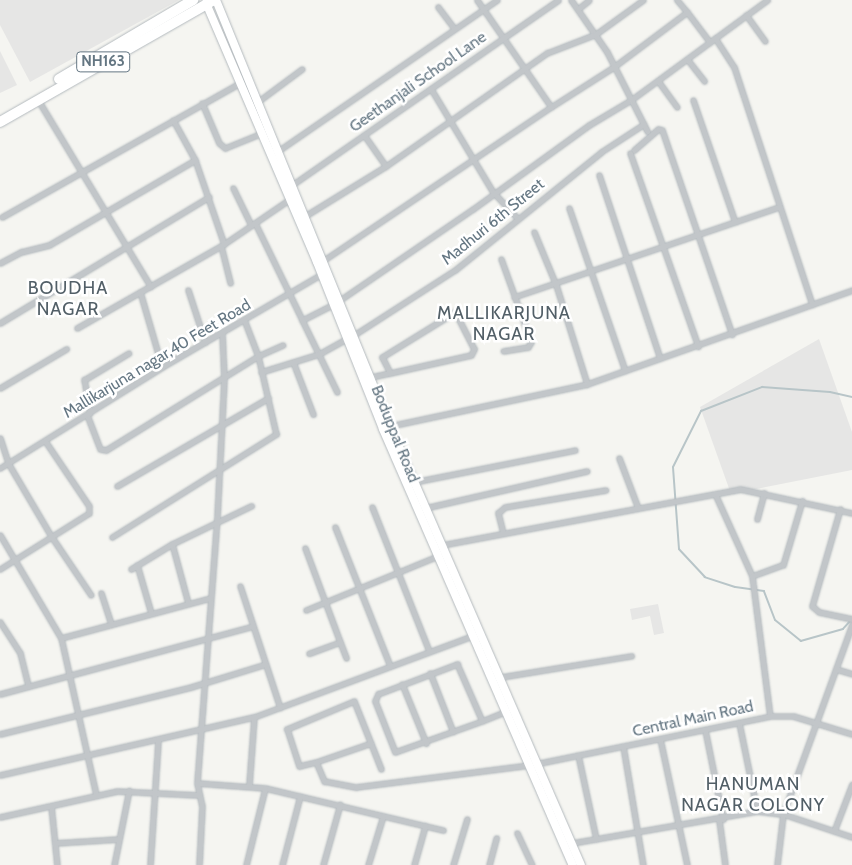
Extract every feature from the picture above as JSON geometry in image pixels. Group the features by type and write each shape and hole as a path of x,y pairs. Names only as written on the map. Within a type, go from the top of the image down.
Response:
{"highway":[{"name":"NH163","path":"0,114 193,0"},
{"name":"NH163","path":"0,122 37,99 212,1"}],"street":[{"path":"477,0 504,36 551,107"},
{"path":"278,151 497,0"},
{"name":"Geethanjali School Lane","path":"292,185 558,0"},
{"path":"571,0 596,34 615,66 648,131"},
{"path":"578,9 589,0"},
{"path":"305,216 386,166 524,68 560,46 596,34 644,0"},
{"path":"677,0 730,58 812,304"},
{"path":"302,320 337,302 588,125 631,100 767,0"},
{"name":"Boduppal Road","path":"212,1 240,83 337,302 364,370 442,551 501,677 573,865"},
{"name":"Boduppal Road","path":"212,1 324,260 324,272"},
{"path":"438,7 454,28"},
{"path":"324,260 472,159 615,66 687,12"},
{"path":"746,15 765,41"},
{"path":"686,59 704,81"},
{"path":"256,103 302,69"},
{"path":"658,81 677,108"},
{"path":"2,217 240,83"},
{"path":"431,89 448,122 493,192 517,218"},
{"path":"37,99 151,286"},
{"path":"693,100 735,222"},
{"path":"202,103 219,143 225,148 262,133"},
{"path":"173,120 195,160 209,198 230,283"},
{"name":"Madhuri 6th Street","path":"261,372 319,354 351,336 455,270 509,229 517,218 601,152 644,124"},
{"path":"698,346 632,151 658,129 662,130 732,334"},
{"path":"364,135 386,166"},
{"path":"0,263 21,252 49,245 107,213 195,160"},
{"path":"599,175 660,358"},
{"path":"233,188 290,294 337,392"},
{"path":"0,323 129,248 209,198"},
{"path":"77,328 222,245 290,199"},
{"path":"514,297 627,261 779,207"},
{"path":"569,208 625,371"},
{"path":"534,232 556,285 588,384"},
{"path":"501,259 531,345 503,351"},
{"name":"Mallikarjuna nagar,40 Feet Road","path":"0,468 162,367 290,294 324,272"},
{"path":"188,290 205,342"},
{"path":"390,426 588,384 852,290"},
{"path":"140,292 162,367"},
{"path":"371,377 390,373 474,352 455,312 382,357 390,373"},
{"path":"112,537 276,434 258,356 244,320"},
{"path":"198,865 202,806 198,795 197,783 203,729 207,640 217,521 220,426 224,379 222,333"},
{"path":"129,353 84,380 88,414 100,449 106,450 224,379 258,356 283,345"},
{"path":"0,388 66,349"},
{"path":"293,362 313,414"},
{"name":"Boduppal Road","path":"364,370 371,377 474,634 508,711 581,865"},
{"path":"117,486 268,398"},
{"path":"0,438 8,463 51,536 91,595"},
{"path":"0,569 90,511 45,441"},
{"path":"414,482 575,450"},
{"path":"618,458 638,508"},
{"path":"425,508 587,471"},
{"path":"306,610 397,573 442,551 503,534 740,489 852,513"},
{"path":"503,534 498,513 505,507 606,490"},
{"path":"757,519 764,493"},
{"path":"715,494 752,576 770,716"},
{"path":"752,576 784,565 802,502"},
{"path":"131,569 172,544 251,506"},
{"path":"372,507 429,651"},
{"path":"840,510 812,606 819,612 852,619"},
{"path":"335,527 390,666"},
{"path":"0,535 16,559 61,638 76,716 96,795"},
{"path":"172,544 188,603"},
{"path":"305,548 346,658"},
{"path":"138,565 151,613"},
{"path":"240,586 280,708"},
{"path":"101,593 111,624"},
{"path":"61,638 210,598"},
{"path":"0,622 20,653 28,685"},
{"path":"777,865 783,814 852,625"},
{"path":"0,694 28,685 207,640 253,626"},
{"path":"0,775 254,717 474,634"},
{"path":"310,653 340,642"},
{"path":"501,677 631,656"},
{"path":"0,734 206,683 266,664"},
{"path":"482,721 457,664 402,684 375,697 393,748 399,752 453,732 482,721 508,711"},
{"path":"836,669 852,674"},
{"path":"430,673 453,732"},
{"path":"402,684 426,742"},
{"path":"371,742 316,762 299,766 286,732 289,725 354,701 371,742 381,769"},
{"name":"Central Main Road","path":"316,762 324,781 356,787 534,764 770,716 793,716 852,734"},
{"path":"249,785 254,717"},
{"path":"739,723 758,811"},
{"path":"705,730 721,820 725,865"},
{"path":"660,739 687,865"},
{"path":"150,865 158,740"},
{"path":"623,746 636,833 643,865"},
{"path":"578,755 596,840"},
{"path":"197,783 249,785 265,788 340,804 443,830"},
{"path":"834,831 852,784"},
{"path":"246,865 265,788"},
{"path":"0,817 96,795 128,790 198,795"},
{"path":"114,865 128,790"},
{"path":"282,865 300,796"},
{"path":"323,865 340,804"},
{"path":"51,806 57,865"},
{"path":"572,843 721,820 758,811 783,814 852,837"},
{"path":"368,865 383,816"},
{"path":"453,865 467,819"},
{"path":"414,865 425,826"},
{"path":"516,833 532,865"},
{"path":"489,865 496,838"},
{"path":"55,843 119,839"}],"shaded area":[{"path":"0,0 179,0 30,82 0,25"},
{"path":"0,51 17,85 0,93"},
{"path":"819,339 852,432 852,470 731,494 700,407"},
{"path":"658,604 664,633 654,635 650,616 632,620 630,609"}],"waterway":[{"path":"851,620 843,629 801,641 775,620 764,591 735,587 705,577 679,549 673,467 701,411 762,387 830,392 852,397"}],"district":[{"name":"BOUDHA NAGAR","path":"68,299"},
{"name":"MALLIKARJUNA NAGAR","path":"504,324"},
{"name":"HANUMAN NAGAR COLONY","path":"753,795"}]}
